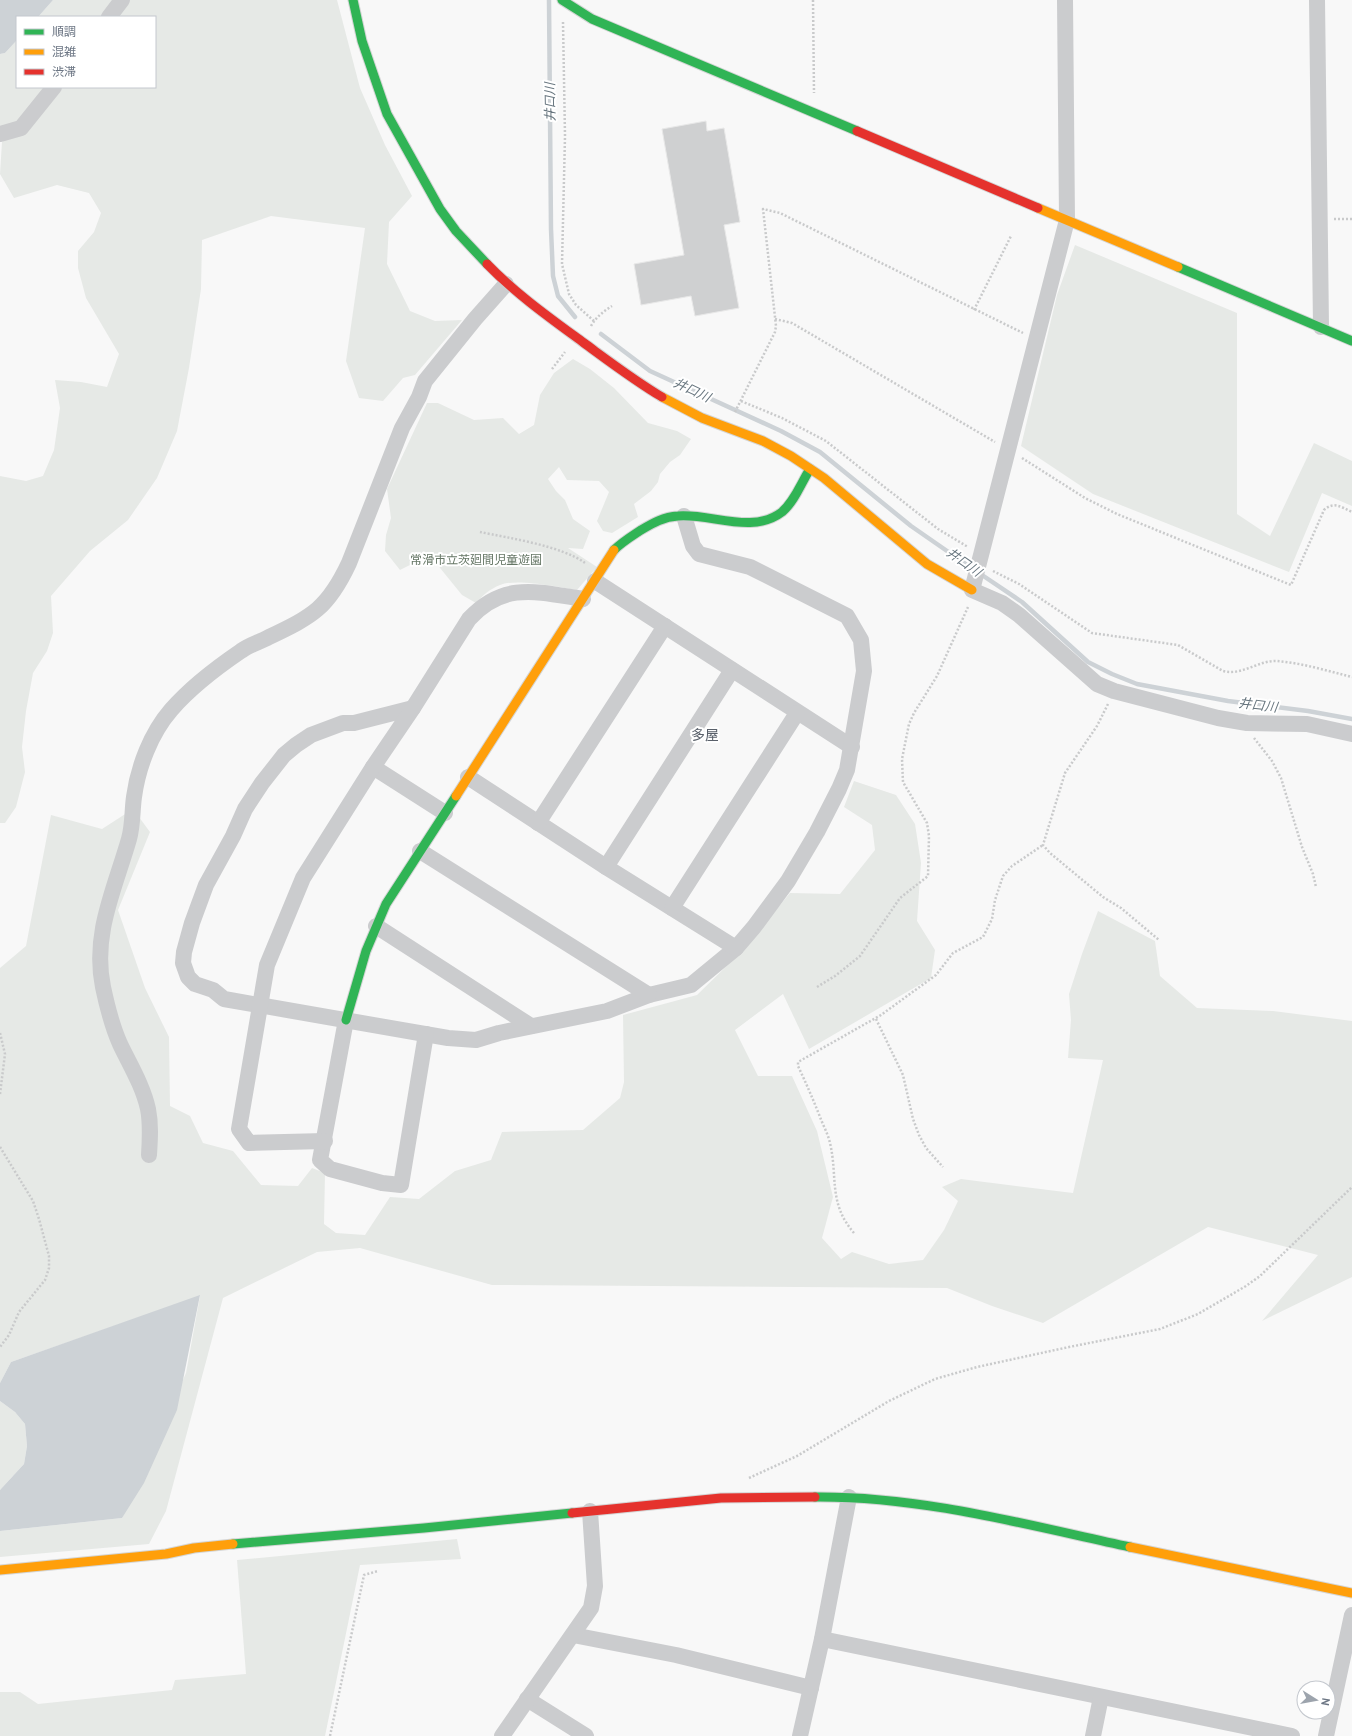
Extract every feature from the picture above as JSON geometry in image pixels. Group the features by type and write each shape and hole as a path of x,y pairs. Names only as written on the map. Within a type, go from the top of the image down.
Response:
{"street":[{"path":"110,16 122,0"},
{"path":"353,0 362,41 387,114 440,209 456,231 506,284 548,317 643,386 668,401 702,418 763,441 791,456 824,478 927,564 972,590 1002,603 1019,615 1097,684 1114,691 1218,718 1247,723 1307,724 1352,734"},
{"path":"562,0 592,19 1352,341"},
{"path":"972,590 1067,220 1065,0"},
{"path":"1317,0 1321,327"},
{"path":"0,134 21,128 53,88"},
{"path":"149,1154 150,1133 148,1107 142,1090 111,1021 102,984 101,966 102,936 106,910 130,837 137,779 147,751 158,728 170,710 200,683 242,650 300,622 318,610 330,598 340,584 402,428 419,397 425,381 475,319 506,284"},
{"path":"426,1034 401,1185 382,1183 330,1169 320,1160 325,1141 346,1020 366,951 386,904 583,599 610,554 618,544 664,518 684,516 747,523 762,522 771,519 789,506 810,469"},
{"path":"414,708 354,723 343,723 312,735 296,745 278,762 245,809 233,836 206,885 192,923 183,963 186,974 197,985 212,990 224,999 426,1034 476,1040 499,1033 607,1011 649,995 691,986 736,948 788,881 817,832 847,770 864,671 861,640 847,616 750,567 699,554 693,546 684,516"},
{"path":"597,577 665,626 797,713 852,747"},
{"path":"325,1141 248,1143 239,1129 259,1004 267,966 303,878 373,767 414,708 469,619 486,603 504,595 528,591 583,599"},
{"path":"538,823 665,626"},
{"path":"606,867 732,670"},
{"path":"672,908 797,713"},
{"path":"373,767 445,813"},
{"path":"468,777 606,867 736,948"},
{"path":"420,851 649,995"},
{"path":"376,926 531,1026"},
{"path":"800,1736 822,1639 850,1497"},
{"path":"0,1570 166,1554 194,1548 244,1543 424,1528 721,1498 850,1497 946,1508 1352,1593"},
{"path":"502,1736 592,1608 595,1586 590,1511"},
{"path":"1326,1736 1352,1615"},
{"path":"573,1635 676,1655 811,1688"},
{"path":"822,1639 1292,1736"},
{"path":"1093,1736 1101,1697"},
{"path":"528,1699 586,1736"}],"path":[{"path":"809,111 814,98 813,0"},
{"path":"563,20 565,136 562,264 569,294 576,305 594,321"},
{"path":"728,427 775,332 775,319 763,209 780,213 974,310 1037,339"},
{"path":"974,310 1011,236"},
{"path":"583,342 594,321 612,306"},
{"path":"775,319 792,323 1008,450 1085,498 1117,514 1291,586 1324,510 1329,505 1335,505 1352,512"},
{"path":"741,401 782,418 826,441 938,529 1092,633 1178,645 1223,671 1231,673 1275,661 1320,669 1352,677"},
{"path":"480,532 519,540 570,554 597,577"},
{"path":"817,987 835,976 860,956 900,898 928,876 929,836 926,823 903,782 902,759 914,713 937,676 969,604 972,590"},
{"path":"854,1233 844,1221 839,1209 836,1198 830,1142 810,1090 798,1066 798,1062 876,1018 936,975 953,953 983,937 992,919 995,900 1003,876 1012,866 1043,845 1065,773 1097,726 1114,691"},
{"path":"1247,723 1249,731 1278,771 1316,887"},
{"path":"1043,845 1050,853 1097,892 1121,908 1159,940"},
{"path":"876,1018 903,1075 913,1119 919,1135 926,1148 943,1167"},
{"path":"0,1033 5,1054 0,1094"},
{"path":"0,1147 33,1201 40,1219 49,1256 49,1268 45,1280 19,1312 9,1335 0,1347"},
{"path":"747,1479 797,1456 889,1401 935,1379 977,1367 1160,1329 1198,1314 1246,1286 1260,1276 1352,1187"},
{"path":"330,1736 364,1575 378,1572"}],"green space":[{"path":"53,0 114,0 102,16 39,16"},
{"path":"130,0 337,0 360,88 385,145 412,196 389,222 387,264 410,311 435,321 462,320 415,375 403,378 383,401 359,398 346,361 365,228 271,216 202,240 201,289 189,368 177,431 157,478 128,520 90,551 51,596 53,633 47,651 33,673 26,711 22,747 25,772 16,807 5,823 0,823 0,476 26,481 43,476 54,450 60,408 55,380 81,382 107,387 119,354 86,298 78,268 78,251 94,232 101,213 89,193 57,185 14,198 0,174 2,142 10,137 59,88 156,88 156,16 117,16"},
{"path":"16,41 16,88 45,88 20,120 0,129 0,54 5,53"},
{"path":"1075,245 1237,313 1237,514 1270,536 1314,443 1352,461 1352,506 1322,493 1289,572 1093,494 1021,446 1057,295"},
{"name":"常滑市立茨廻間児童遊園","path":"573,359 590,369 614,388 648,423 677,431 691,439 680,455 670,462 660,474 658,482 651,491 634,504 638,517 612,533 603,531 597,521 609,492 599,481 567,480 559,467 548,479 556,491 565,500 573,519 590,531 583,549 568,548 597,567 577,590 538,584 517,582 507,583 490,590 476,603 462,595 436,563 424,558 400,570 385,551 386,535 391,518 387,489 427,403 438,403 474,420 503,418 519,434 534,425 540,395 554,373"},
{"path":"854,781 896,795 915,824 921,863 917,921 935,950 931,978 809,1049 783,994 735,1030 758,1076 792,1076 817,1131 833,1197 822,1238 841,1259 852,1252 889,1264 923,1260 944,1230 958,1201 942,1187 961,1179 1073,1193 1103,1060 1068,1058 1071,1020 1069,994 1098,911 1155,941 1160,976 1197,1008 1273,1011 1352,1021 1352,1277 1262,1321 1318,1255 1208,1227 1043,1323 992,1306 947,1288 492,1285 360,1248 317,1252 223,1298 166,1511 149,1544 0,1557 0,1531 122,1518 186,1373 200,1296 11,1362 0,1383 0,968 26,946 51,815 102,829 133,809 150,832 118,910 145,988 169,1037 170,1106 190,1116 203,1143 233,1151 261,1185 298,1186 312,1168 325,1173 324,1224 336,1233 365,1235 390,1197 419,1199 455,1171 491,1160 502,1132 583,1130 620,1098 624,1082 623,1015 697,995 744,949 790,893 840,894 875,850 872,825 844,807"},
{"path":"0,1401 15,1412 25,1424 27,1446 24,1464 0,1490"},
{"path":"457,1539 461,1559 360,1565 325,1736 0,1736 0,1692 20,1692 38,1704 172,1690 175,1680 246,1674 237,1560"}],"shaded area":[{"path":"0,0 53,0 39,16 16,16 16,41 5,53 0,54"},
{"path":"200,1295 177,1410 144,1483 122,1518 0,1531 0,1490 24,1464 27,1446 25,1424 15,1412 0,1401 0,1383 11,1362"}],"building":[{"path":"706,121 707,131 724,128 740,222 724,225 739,308 695,316 691,296 641,305 634,264 684,255 662,129"}],"waterway":[{"name":"井口川","path":"549,0 551,229 553,276 558,296 575,317"},
{"name":"井口川","path":"601,334 650,371 781,431 820,452 911,526 973,569"},
{"name":"井口川","path":"979,573 1022,602 1088,662 1137,684 1228,701 1308,711 1352,719"}],"traffic: fast":[{"path":"353,0 362,41 387,114 440,209 456,231 487,264"},
{"path":"562,0 592,19 857,131"},
{"path":"1178,267 1352,341"},
{"path":"614,550 620,544 645,527 658,521 678,516 704,517 745,523 770,519 787,508 798,492 810,469"},
{"path":"346,1020 366,951 386,904 456,796"},
{"path":"815,1497 895,1501 974,1513 1130,1547"},
{"path":"233,1544 424,1528 572,1513"}],"traffic: slow":[{"path":"1038,208 1178,267"},
{"path":"662,397 702,418 763,441 791,456 824,478 927,564 972,590"},
{"path":"456,796 614,550"},
{"path":"0,1570 166,1554 194,1548 233,1544"},
{"path":"1130,1547 1352,1593"}],"traffic: jam":[{"path":"857,131 1038,208"},
{"path":"487,264 521,296 623,371 662,397"},
{"path":"572,1513 721,1498 815,1497"}],"district":[{"name":"多屋","path":"705,735"}]}
